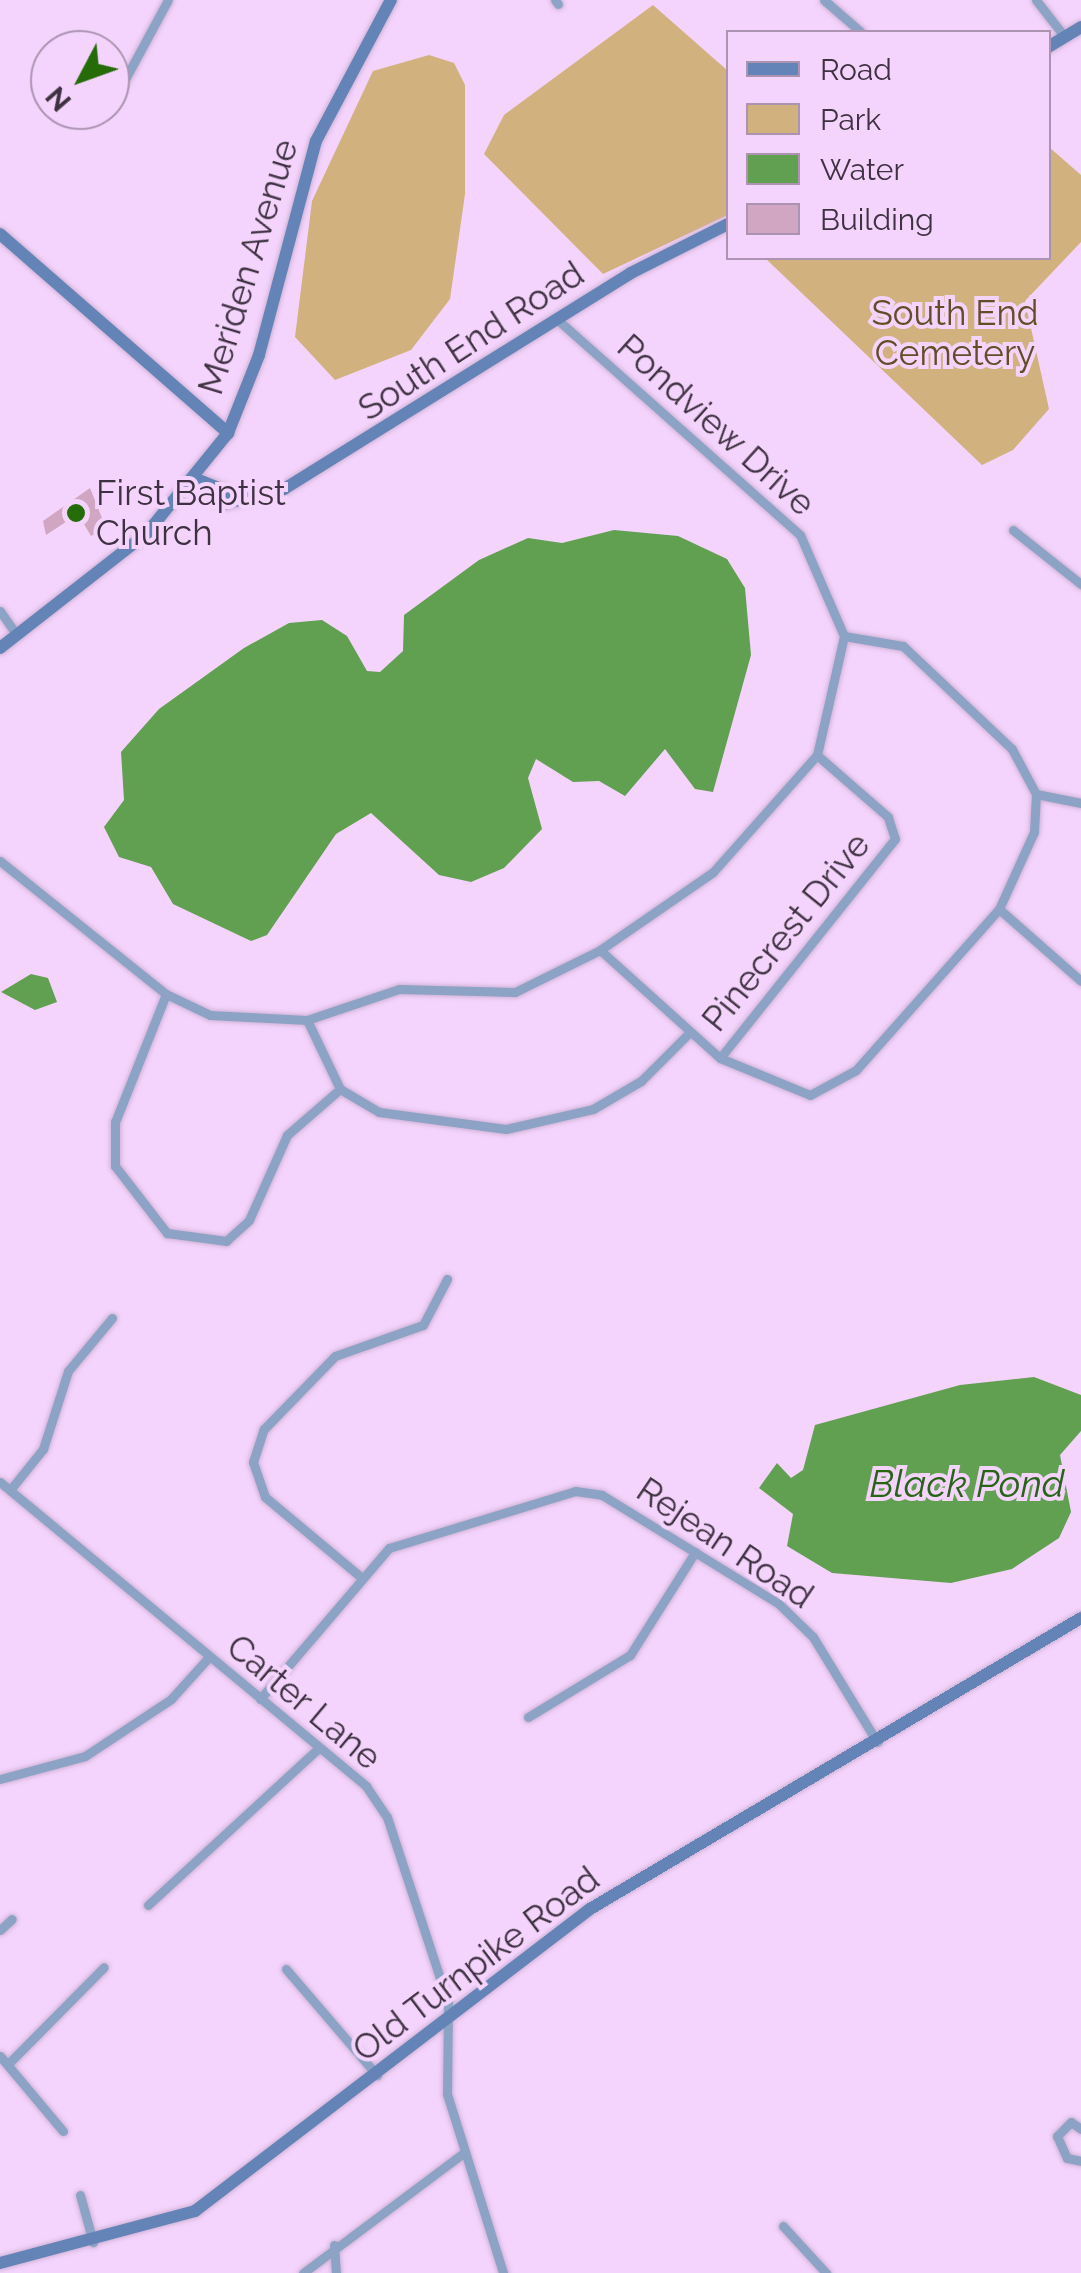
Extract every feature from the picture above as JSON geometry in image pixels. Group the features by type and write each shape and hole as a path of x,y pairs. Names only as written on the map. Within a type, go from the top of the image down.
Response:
{"main road":[{"name":"Meriden Avenue","path":"0,648 147,533 196,479 228,433 259,355 316,141 391,0"},
{"path":"1051,45 1081,28"},
{"name":"South End Road","path":"196,479 244,498 357,452 556,318 726,225"},
{"path":"0,234 228,433"},
{"name":"Old Turnpike Road","path":"0,2263 93,2242 196,2211 590,1910 1081,1618"}],"street":[{"path":"130,70 168,0"},
{"path":"824,0 859,30"},
{"path":"1036,0 1064,36"},
{"name":"Pondview Drive","path":"556,318 800,535 844,636"},
{"path":"1013,530 1081,584"},
{"path":"0,611 17,634"},
{"path":"1,863 166,994 210,1015 307,1020 399,989 515,992 600,950 713,872 817,755 844,636 903,646 996,730 1036,794 1026,860 1000,909 856,1070 825,1093 794,1094 720,1058 688,1035 600,950"},
{"name":"Pinecrest Drive","path":"720,1058 896,839 888,817 817,755"},
{"path":"1036,794 1081,803"},
{"path":"1000,909 1081,981"},
{"path":"166,994 115,1122 115,1166 167,1233 226,1241 249,1220 287,1135 340,1089"},
{"path":"307,1020 340,1089 378,1112 436,1123 556,1122 630,1088 688,1035"},
{"path":"362,1578 266,1496 253,1462 264,1429 335,1356 423,1325 447,1279"},
{"path":"10,1490 43,1449 68,1371 112,1318"},
{"name":"Carter Lane","path":"0,1482 319,1748 387,1817 449,2020 444,2073 503,2273"},
{"name":"Rejean Road","path":"260,1699 388,1548 414,1536 574,1491 602,1495 779,1604 813,1637 877,1742"},
{"path":"528,1717 630,1654 695,1552"},
{"path":"0,1780 85,1756 171,1699 209,1657"},
{"path":"148,1905 319,1748"},
{"path":"0,1930 12,1919"},
{"path":"64,2131 4,2060 104,1967"},
{"path":"286,1969 377,2075"},
{"path":"1081,2129 1070,2122 1057,2136 1067,2158 1081,2161"},
{"path":"303,2273 334,2246 465,2152"},
{"path":"80,2195 93,2242"},
{"path":"783,2226 826,2273"},
{"path":"334,2246 336,2273"}],"green space":[{"path":"653,5 726,69 726,216 603,274 484,154 504,115"},
{"path":"429,55 454,63 465,85 465,194 450,299 411,350 335,380 295,337 312,201 373,71"},
{"name":"South End Cemetery","path":"1051,149 1081,175 1081,242 1025,301 1049,409 1013,450 982,465 767,260 1051,260"}],"water":[{"path":"614,530 678,536 727,559 745,588 751,655 713,792 695,789 665,749 625,796 599,781 573,782 536,759 528,778 542,829 504,868 471,882 439,875 371,813 336,834 267,935 251,941 173,904 151,867 119,857 104,827 124,800 121,752 159,709 244,648 289,623 322,620 347,636 367,671 380,672 403,651 404,615 479,560 528,538 562,543"},
{"path":"31,974 48,978 57,1002 35,1010 1,992"},
{"name":"Black Pond","path":"1034,1377 1081,1395 1081,1431 1060,1455 1071,1512 1059,1538 1012,1569 951,1583 832,1573 787,1546 793,1514 759,1488 777,1463 791,1478 803,1470 815,1425 960,1385"}],"building":[{"name":"First Baptist Church","path":"90,488 106,528 91,536 78,514 46,535 43,521"}],"place":[{"name":"First Baptist Church","path":"76,513"}]}
